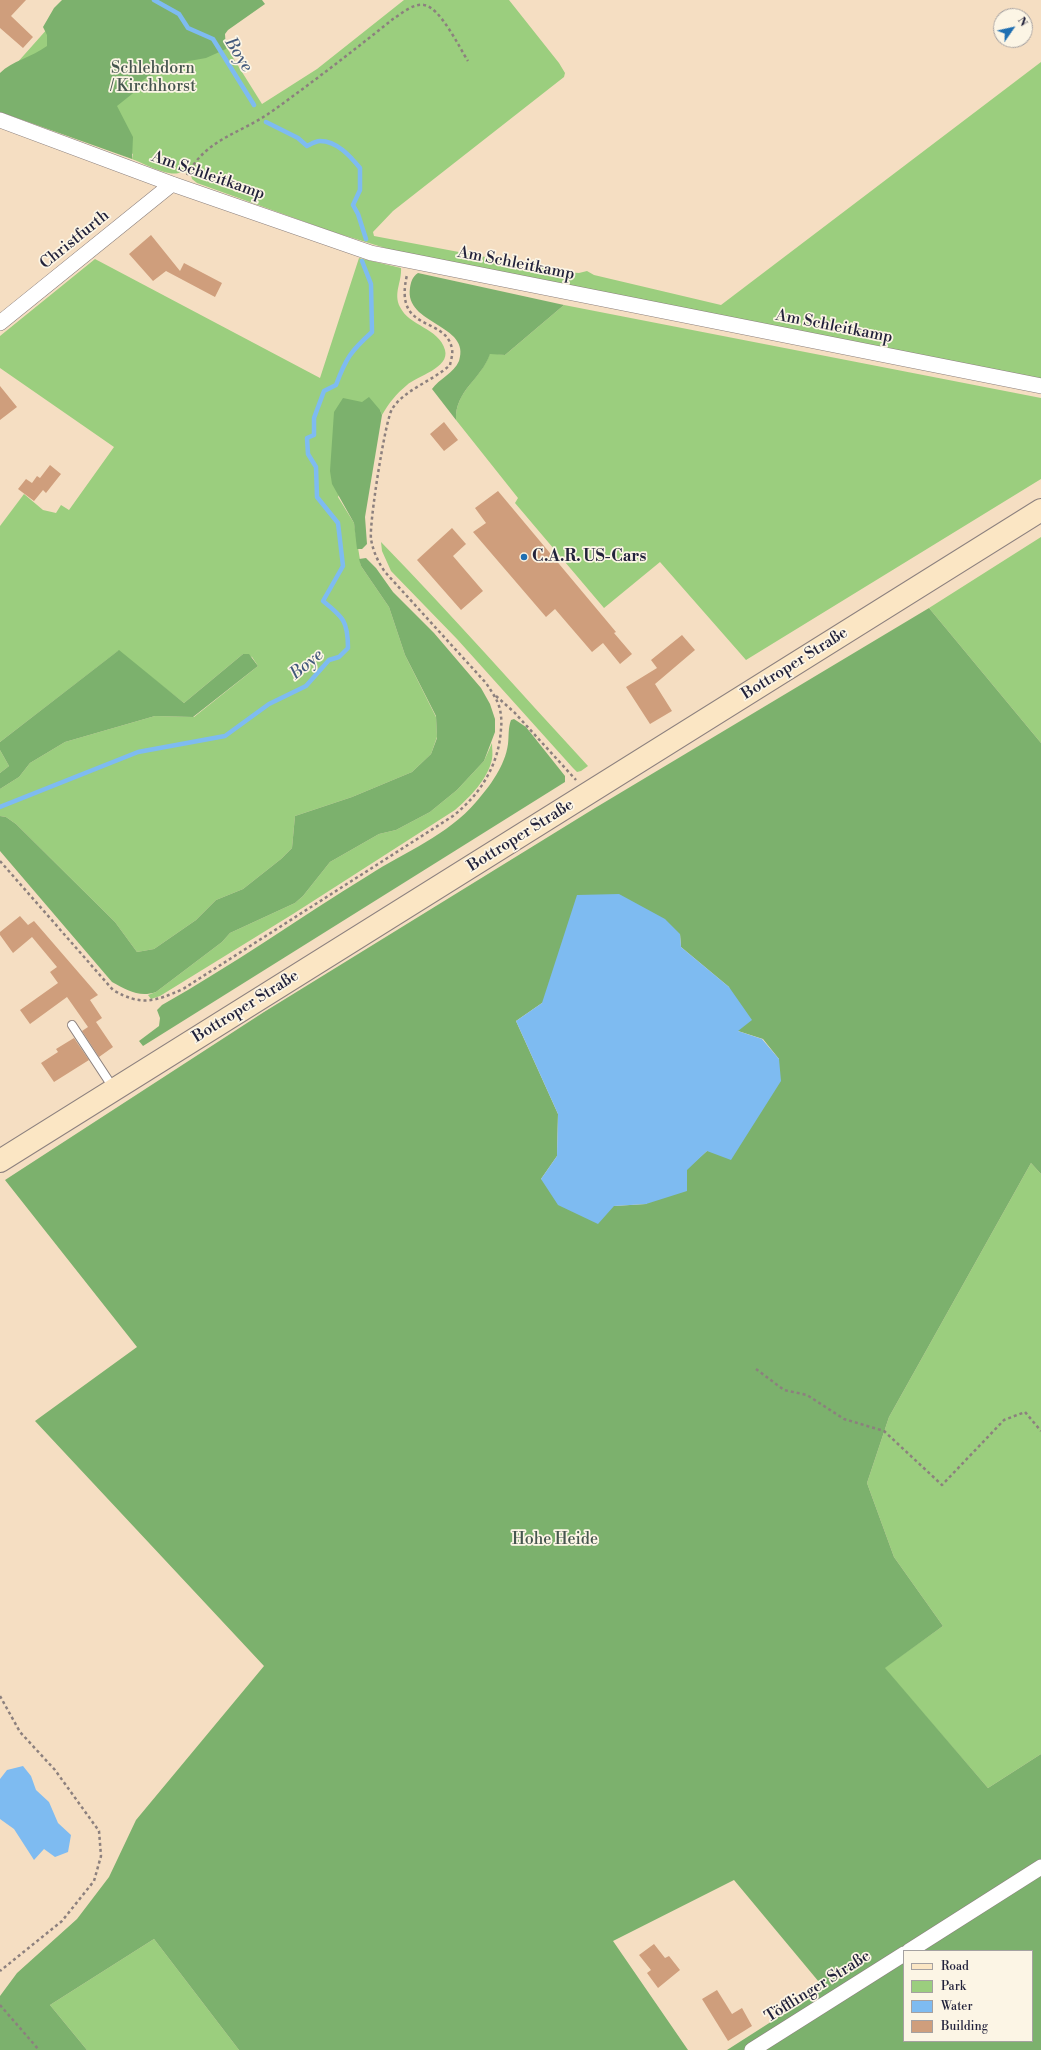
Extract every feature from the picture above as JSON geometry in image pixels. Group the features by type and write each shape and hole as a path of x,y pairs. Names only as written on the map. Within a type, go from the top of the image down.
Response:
{"main road":[{"name":"Bottroper Straße","path":"0,1161 1041,510"}],"street":[{"name":"Am Schleitkamp","path":"0,120 177,185 370,253 1041,386"},
{"name":"Christfurth","path":"0,323 177,185"},
{"path":"911,1950 1041,1867"},
{"name":"Töfflinger Straße","path":"752,2050 903,1955"}],"lane":[{"path":"72,1025 114,1089"}],"path":[{"path":"177,185 201,153 269,113 393,19 413,6 424,5 436,10 468,61"},
{"path":"0,861 113,990 138,1001 159,1000 183,988 463,808 485,780 496,760 500,745 502,718 498,702 486,682 385,572 378,562 371,538 379,466 391,410 403,398 450,365 453,351 449,342 443,335 416,319 408,310 405,302 404,286 410,261"},
{"path":"492,693 514,712 588,794"},
{"path":"756,1369 784,1390 807,1395 844,1419 884,1431 942,1485 1004,1420 1025,1412 1041,1431"},
{"path":"0,1696 20,1732 55,1770 99,1831 100,1856 94,1882 62,1921 0,1972"},
{"path":"0,2005 39,2050"}],"green space":[{"path":"62,0 262,0 265,4 228,30 225,34 226,49 206,58 189,61 170,72 149,76 139,83 137,90 117,106 133,137 132,159 0,112 0,73 10,65 47,46 47,35 43,27 54,8"},
{"name":"Schlehdorn / Kirchhorst","path":"73,0 222,40 262,104 317,69 404,0 509,0 559,63 565,73 564,77 393,211 373,232 374,236 565,272 579,273 587,271 594,275 721,305 1041,62 1041,379 395,251 333,232 197,183 192,179 191,175 182,171 172,173 158,170 132,159 133,154 0,82"},
{"path":"359,258 401,268 397,297 400,307 410,319 437,337 445,350 443,362 438,367 403,388 382,415 380,410 338,497 354,523 361,566 389,607 405,655 436,717 437,737 431,754 412,772 352,797 295,816 292,848 281,859 243,889 216,900 196,920 154,949 137,952 115,922 16,824 6,817 0,816 0,789 19,777 30,763 65,742 155,716 194,717 258,666 252,657 243,654 184,703 118,651 0,742 0,526 24,494 43,510 56,513 61,505 69,510 114,447 0,368 0,336 95,259 320,378"},
{"path":"418,273 564,305 505,355 490,354 481,371 464,393 457,410 456,420 432,389 457,365 459,361 460,349 456,339 448,331 426,318 417,310 411,300 411,284 413,278"},
{"path":"564,305 1041,398 1041,479 746,660 660,562 604,608 515,503 518,498 456,420 457,410 464,393 481,371 490,353 505,355"},
{"path":"369,397 380,410 382,415 365,517 367,544 362,549 357,549 354,523 332,484 330,471 334,412 343,398 362,402"},
{"path":"1041,537 1041,743 929,608"},
{"path":"381,542 460,625 588,766 577,772 573,768 457,639 391,571 382,551"},
{"path":"366,558 376,568 393,592 434,633 481,688 490,704 495,719 495,732 484,761 457,790 430,812 396,830 379,834 330,862 303,896 295,903 230,933 222,942 156,992 150,994 139,994 112,982 0,851 0,816 6,817 16,824 115,922 137,952 154,949 196,920 216,900 243,889 281,859 292,848 295,816 352,797 412,772 431,754 437,738 436,716 405,655 389,607 361,566 359,559"},
{"name":"Hohe Heide","path":"929,608 1041,743 1041,1174 1031,1163 889,1417 867,1483 894,1557 943,1626 885,1668 988,1788 1041,1754 1041,2050 727,2050 824,1988 734,1880 613,1941 688,2050 239,2050 154,1939 50,2005 87,2050 0,2050 0,1996 17,1973 77,1919 109,1877 136,1820 264,1666 35,1421 137,1347 5,1180 264,1012 595,808","holes":["680,934 681,947 729,987 738,1031 763,1039 779,1059 707,1151 646,1204 614,1206 541,1179 557,1156 558,1114 516,1021 542,1003"]},
{"path":"119,650 184,703 243,654 249,654 258,666 193,717 155,716 65,742 30,763 19,777 0,789 0,773 9,766 0,750 0,742"},
{"path":"514,719 526,727 565,776 565,782 143,1046 139,1041 159,1026 160,1018 157,1010 162,1005 214,974 343,891 439,834 465,814 486,789 500,768 504,760 508,744 510,723 511,720"},
{"path":"492,743 492,759 487,774 478,787 455,810 293,914 160,996 151,999 148,995 156,992 222,942 230,933 295,903 303,896 330,862 379,834 396,830 430,812 457,790 484,761"},
{"path":"0,750 9,766 0,773"},
{"path":"1031,1163 1041,1174 1041,1754 988,1788 884,1668 943,1626 894,1557 867,1483 889,1417"},
{"path":"154,1939 239,2050 87,2050 50,2005"}],"water":[{"path":"619,894 665,919 680,934 681,947 729,987 752,1020 738,1031 762,1039 779,1059 781,1081 731,1160 707,1151 687,1170 687,1191 646,1204 614,1206 598,1224 558,1205 541,1179 557,1156 558,1114 516,1021 542,1003 577,895"},
{"path":"23,1766 31,1776 36,1790 49,1802 58,1823 71,1835 68,1852 55,1857 44,1849 34,1860 14,1829 0,1819 0,1779 7,1770"}],"building":[{"path":"0,0 26,0 11,16 33,37 23,48 0,28"},
{"path":"151,235 180,271 184,263 222,283 215,297 166,271 153,281 129,254"},
{"path":"0,386 17,407 0,420"},
{"path":"444,422 458,440 444,451 430,434"},
{"path":"50,465 61,474 46,493 43,490 34,501 18,489 26,479 32,483 37,476 40,478"},
{"name":"C.A.R. US-Cars","path":"498,491 616,632 614,633 632,654 620,664 603,643 592,652 555,609 546,617 473,532 486,523 475,508"},
{"path":"452,528 466,544 453,556 483,591 461,610 417,560"},
{"path":"682,635 695,650 655,684 672,711 650,724 626,687 657,668 651,660"},
{"path":"20,916 28,925 34,921 98,995 90,1000 102,1018 96,1022 113,1047 99,1057 82,1031 88,1027 67,997 30,1024 20,1010 58,983 50,972 57,967 32,937 13,953 0,935 0,932"},
{"path":"74,1038 89,1060 54,1082 41,1063 58,1052 56,1049"},
{"path":"654,1944 665,1958 669,1956 680,1970 658,1988 647,1973 651,1970 639,1955"},
{"path":"717,1990 732,2014 742,2008 752,2026 728,2041 702,1999"}],"waterway":[{"name":"Boye","path":"154,0 179,14 188,28 213,39 254,105"},
{"name":"Boye","path":"266,122 298,138 307,146 318,141 337,146 356,163 360,168 360,190 353,205 358,214 366,239"},
{"name":"Boye","path":"0,807 138,752 225,736 269,704 306,686 329,660 339,657 348,648 347,632 343,620 323,601 343,566 338,523 317,497 316,467 308,454 307,438 314,435 314,418 324,391 336,385 346,361 359,344 372,332 371,284 362,261"}],"place":[{"name":"C.A.R. US-Cars","path":"524,557"}]}
